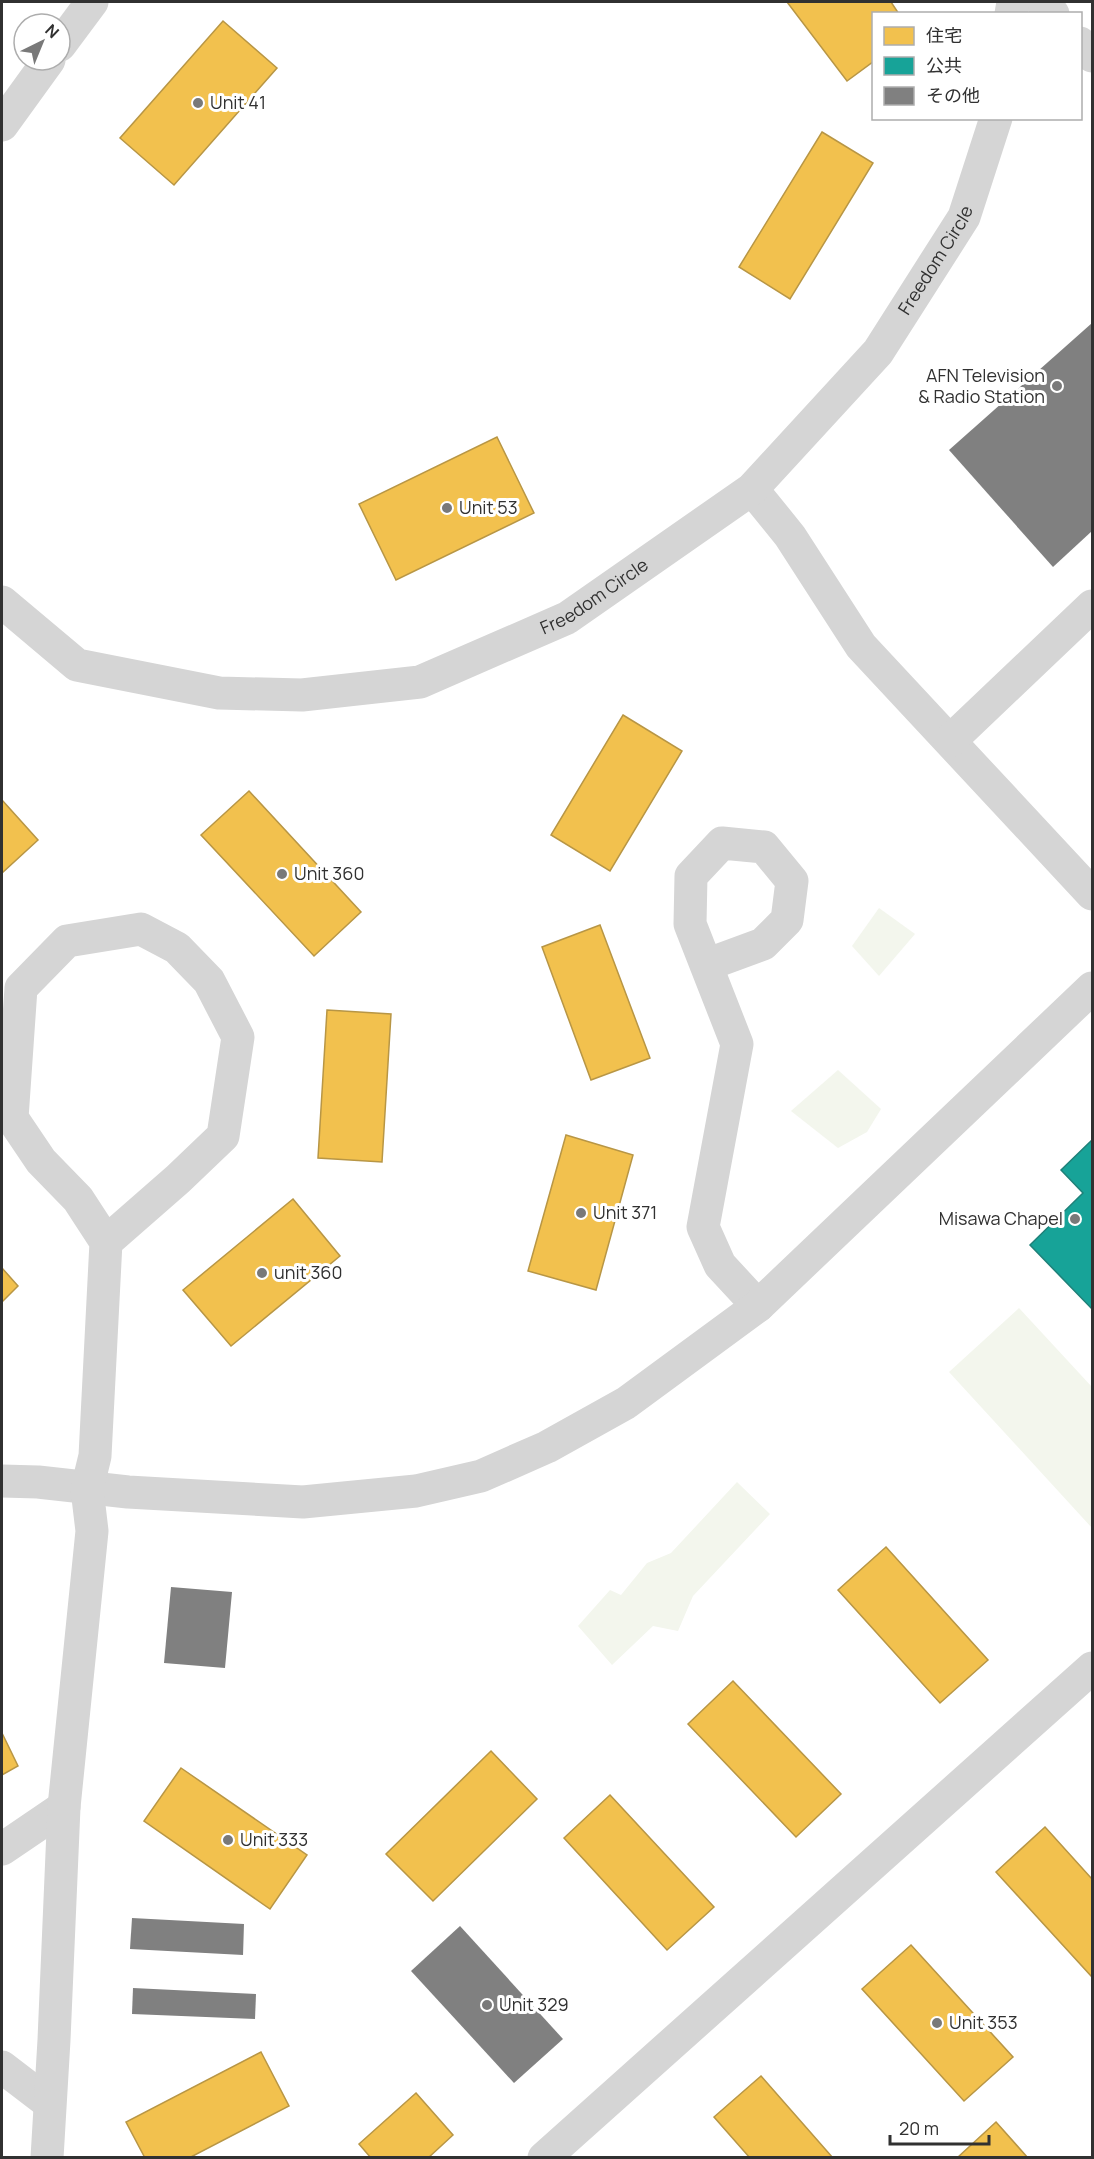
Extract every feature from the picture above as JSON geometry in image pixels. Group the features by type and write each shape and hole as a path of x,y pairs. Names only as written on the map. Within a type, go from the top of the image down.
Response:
{"street":[{"path":"72,29 92,2"},
{"path":"2,125 40,72"},
{"name":"Freedom Circle","path":"2,602 77,665 219,693 302,695 420,682 567,618 752,489 878,352 964,217 995,120"},
{"path":"752,489 790,536 861,646 1092,894"},
{"path":"950,741 1092,606"},
{"path":"46,2157 63,1807 92,1531 87,1489 95,1456 106,1242 78,1199 41,1161 12,1118 21,988 67,941 141,929 177,948 209,981 238,1037 223,1136 106,1242"},
{"path":"706,965 737,1044 703,1227 720,1265 759,1306"},
{"path":"2,1481 38,1482 87,1489 303,1502 416,1491 482,1476 547,1448 626,1403 759,1306 1092,988"},
{"path":"544,2157 1092,1668"},
{"path":"2,1849 63,1807"},
{"path":"2,2067 49,2103"}],"shaded area":[{"path":"879,908 915,934 879,976 852,946"},
{"path":"838,1070 881,1109 867,1132 838,1148 791,1111"},
{"path":"1019,1308 1092,1387 1092,1528 949,1372"},
{"path":"737,1482 770,1514 693,1596 678,1631 653,1626 612,1665 578,1626 610,1590 621,1595 647,1563 671,1553"}],"building: 住宅":[{"path":"787,2 891,2 898,12 872,12 872,62 847,81"},
{"name":"Unit 41","path":"223,21 277,68 174,185 120,138"},
{"path":"822,132 873,163 790,299 739,267"},
{"name":"Unit 53","path":"497,437 534,513 396,580 359,504"},
{"path":"623,715 682,751 610,871 551,835"},
{"name":"Unit 360","path":"249,791 361,912 314,956 201,835"},
{"path":"2,800 38,840 2,873"},
{"path":"600,925 650,1058 591,1080 542,947"},
{"path":"327,1010 391,1014 382,1162 318,1158"},
{"name":"Unit 371","path":"566,1135 633,1155 596,1290 528,1271"},
{"name":"unit 360","path":"293,1199 340,1256 231,1346 183,1290"},
{"path":"2,1268 18,1286 2,1302"},
{"path":"886,1547 988,1660 940,1703 838,1590"},
{"path":"733,1681 841,1794 796,1837 688,1724"},
{"path":"2,1733 18,1766 2,1775"},
{"path":"491,1751 537,1799 433,1901 386,1854"},
{"name":"Unit 333","path":"181,1768 307,1855 270,1909 144,1821"},
{"path":"610,1795 714,1907 667,1950 564,1838"},
{"path":"1045,1827 1092,1879 1092,1977 996,1872"},
{"name":"Unit 353","path":"911,1945 1013,2057 964,2101 862,1989"},
{"path":"261,2052 289,2106 189,2158 145,2158 126,2122"},
{"path":"761,2076 833,2158 750,2158 714,2117"},
{"path":"416,2093 453,2135 428,2158 371,2158 359,2144"},
{"path":"996,2122 1028,2158 957,2158"}],"building: 公共":[{"name":"Misawa Chapel","path":"1092,1140 1092,1309 1030,1245 1083,1193 1061,1170"}],"building: その他":[{"name":"AFN Television & Radio Station","path":"1092,323 1092,531 1053,567 949,450"},
{"path":"171,1587 232,1592 225,1668 164,1663"},
{"path":"132,1918 244,1924 243,1955 130,1949"},
{"name":"Unit 329","path":"460,1926 563,2039 514,2083 411,1971"},
{"path":"133,1988 256,1994 255,2019 132,2014"}],"place":[{"name":"Unit 41","path":"198,103"},
{"name":"AFN Television & Radio Station","path":"1057,386"},
{"name":"Unit 53","path":"447,508"},
{"name":"Unit 360","path":"282,874"},
{"name":"Unit 371","path":"581,1213"},
{"name":"Misawa Chapel","path":"1075,1219"},
{"name":"unit 360","path":"262,1273"},
{"name":"Unit 333","path":"228,1840"},
{"name":"Unit 329","path":"487,2005"},
{"name":"Unit 353","path":"937,2023"}]}
